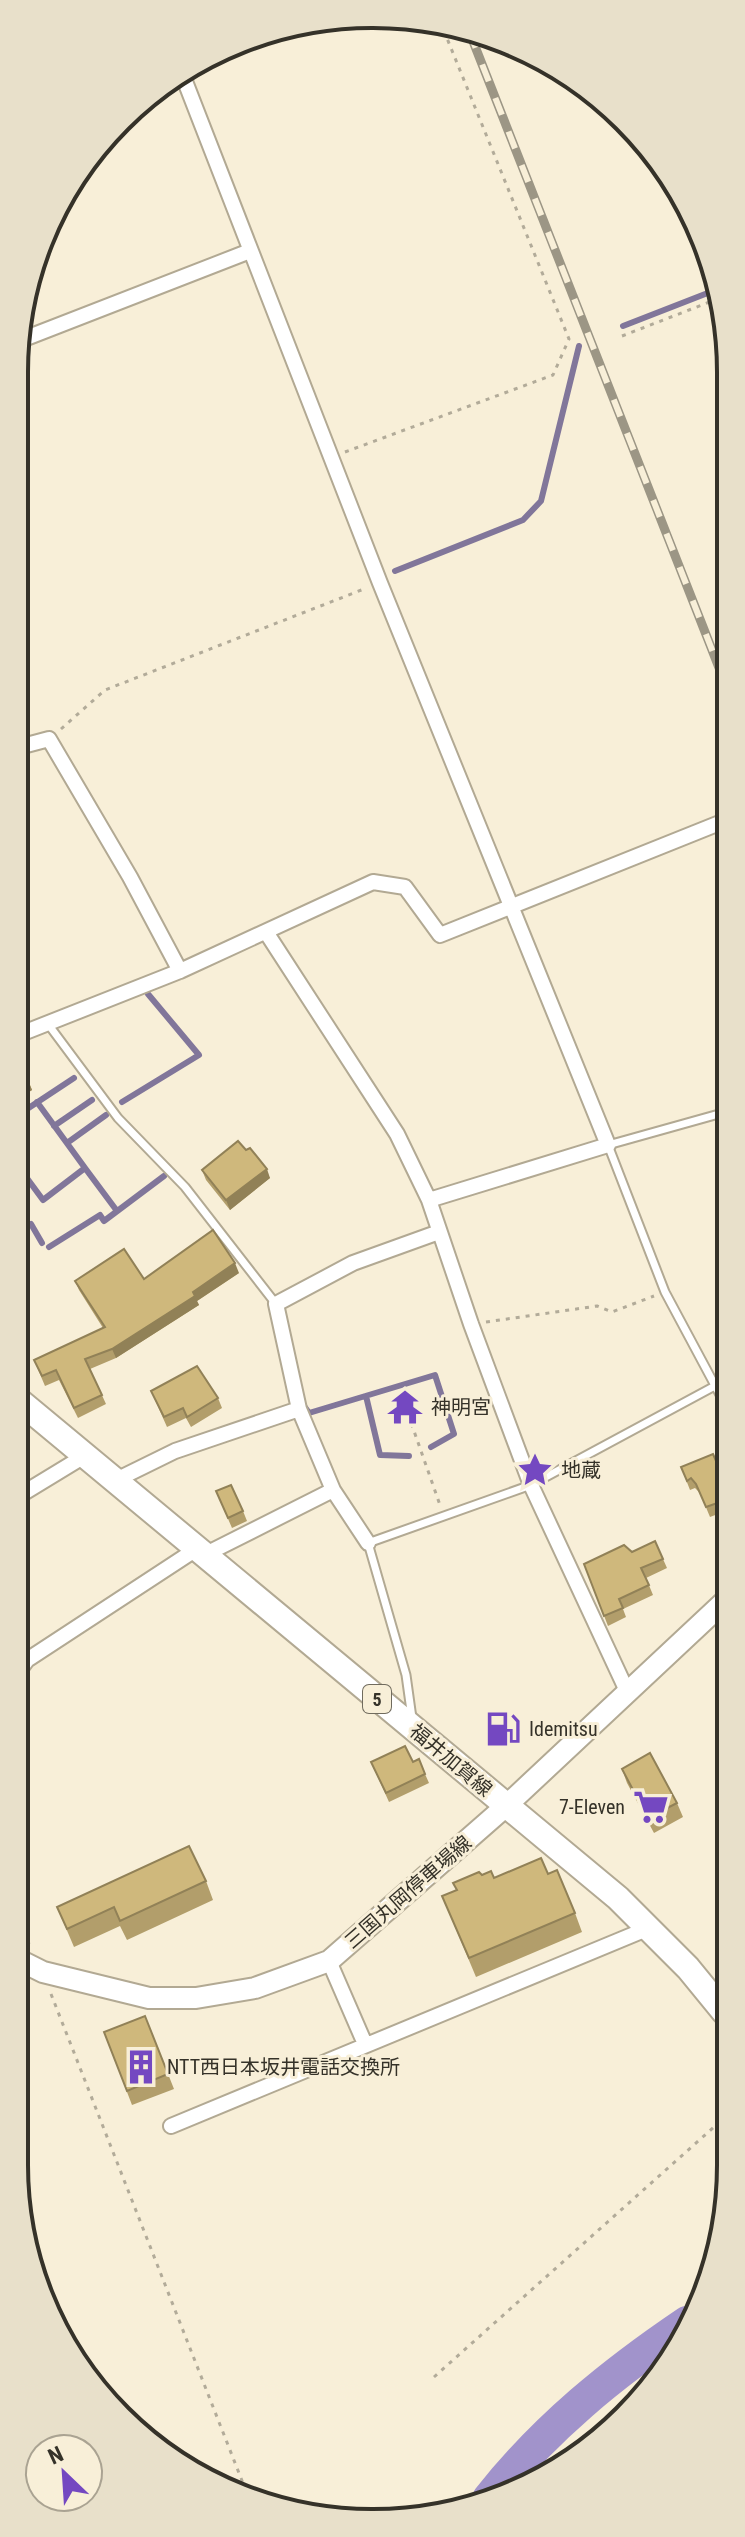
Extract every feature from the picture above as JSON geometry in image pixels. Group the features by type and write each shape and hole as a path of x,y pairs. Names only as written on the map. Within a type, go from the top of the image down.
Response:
{"main road":[{"name":"福井加賀線","path":"28,1408 649,1928 717,2004"},
{"name":"三国丸岡停車場線","path":"28,1965 40,1971 149,1998 196,1998 255,1988 329,1961 506,1806 717,1608"}],"street":[{"path":"186,83 380,583 608,1145 429,1200"},
{"path":"30,336 250,251"},
{"path":"28,745 49,739 130,877 180,971"},
{"path":"28,1031 180,971 373,882 405,887 440,935 717,824"},
{"path":"266,932 397,1134 429,1200 531,1485 627,1691"},
{"path":"368,1543 333,1490 299,1409 276,1304 353,1263 439,1232"},
{"path":"116,1480 175,1451 299,1409"},
{"path":"28,1490 86,1455"},
{"path":"28,1659 201,1552 333,1490"},
{"path":"171,2126 649,1928"},
{"path":"329,1961 365,2044"}],"lane":[{"path":"48,1024 118,1118 185,1187 276,1304"},
{"path":"717,1115 608,1145 665,1292 717,1390"},
{"path":"413,1729 406,1675 368,1543 531,1485 715,1386"}],"path":[{"path":"332,456 553,375 569,339 446,36"},
{"path":"622,336 709,302"},
{"path":"49,739 105,690 380,583"},
{"path":"471,1324 597,1306 612,1312 665,1292"},
{"path":"408,1414 444,1517"},
{"path":"28,1939 243,2484"},
{"path":"434,2377 717,2124"}],"building":[{"path":"238,1141 246,1150 250,1148 267,1169 226,1200 202,1170"},
{"path":"213,1230 235,1263 193,1292 195,1296 112,1349 85,1359 102,1395 74,1408 56,1370 42,1376 34,1360 105,1327 75,1281 124,1249 144,1279"},
{"path":"197,1366 218,1398 187,1417 183,1408 164,1417 151,1391"},
{"path":"713,1454 717,1463 717,1503 706,1507 696,1484 691,1478 687,1481 681,1467"},
{"path":"231,1485 243,1511 228,1518 216,1491"},
{"path":"655,1541 663,1559 641,1568 649,1585 619,1599 623,1608 604,1616 584,1564 624,1545 632,1552"},
{"path":"405,1746 413,1762 419,1759 425,1774 386,1793 371,1762"},
{"path":"650,1753 677,1803 648,1818 622,1769"},
{"path":"189,1846 206,1881 120,1921 114,1907 67,1929 57,1907"},
{"path":"541,1858 548,1874 557,1870 575,1913 469,1958 442,1896 457,1890 453,1883 479,1872 482,1875 491,1871 494,1878"},
{"name":"NTT西日本坂井電話交換所","path":"145,2016 168,2074 127,2091 104,2032"}],"waterway":[{"path":"623,326 707,293"},
{"path":"395,571 523,520 541,501 579,346"},
{"path":"122,1102 199,1055 148,994"},
{"path":"28,1108 74,1078"},
{"path":"54,1126 92,1100"},
{"path":"28,1180 43,1200 85,1168 37,1102"},
{"path":"67,1143 106,1115"},
{"path":"85,1168 117,1211"},
{"path":"49,1247 100,1215 104,1221 164,1176"},
{"path":"28,1226 31,1224 42,1243"},
{"path":"304,1406 309,1413 435,1375 454,1434 431,1447"},
{"path":"366,1396 380,1455 409,1456"},
{"path":"502,2484 581,2403 673,2333"}],"railway":[{"path":"474,43 717,663"}],"place":[{"name":"神明宮","path":"405,1407"},
{"name":"地蔵","path":"535,1470"},
{"name":"Idemitsu","path":"503,1729"},
{"name":"7-Eleven","path":"651,1807"},
{"name":"NTT西日本坂井電話交換所","path":"141,2067"}]}
